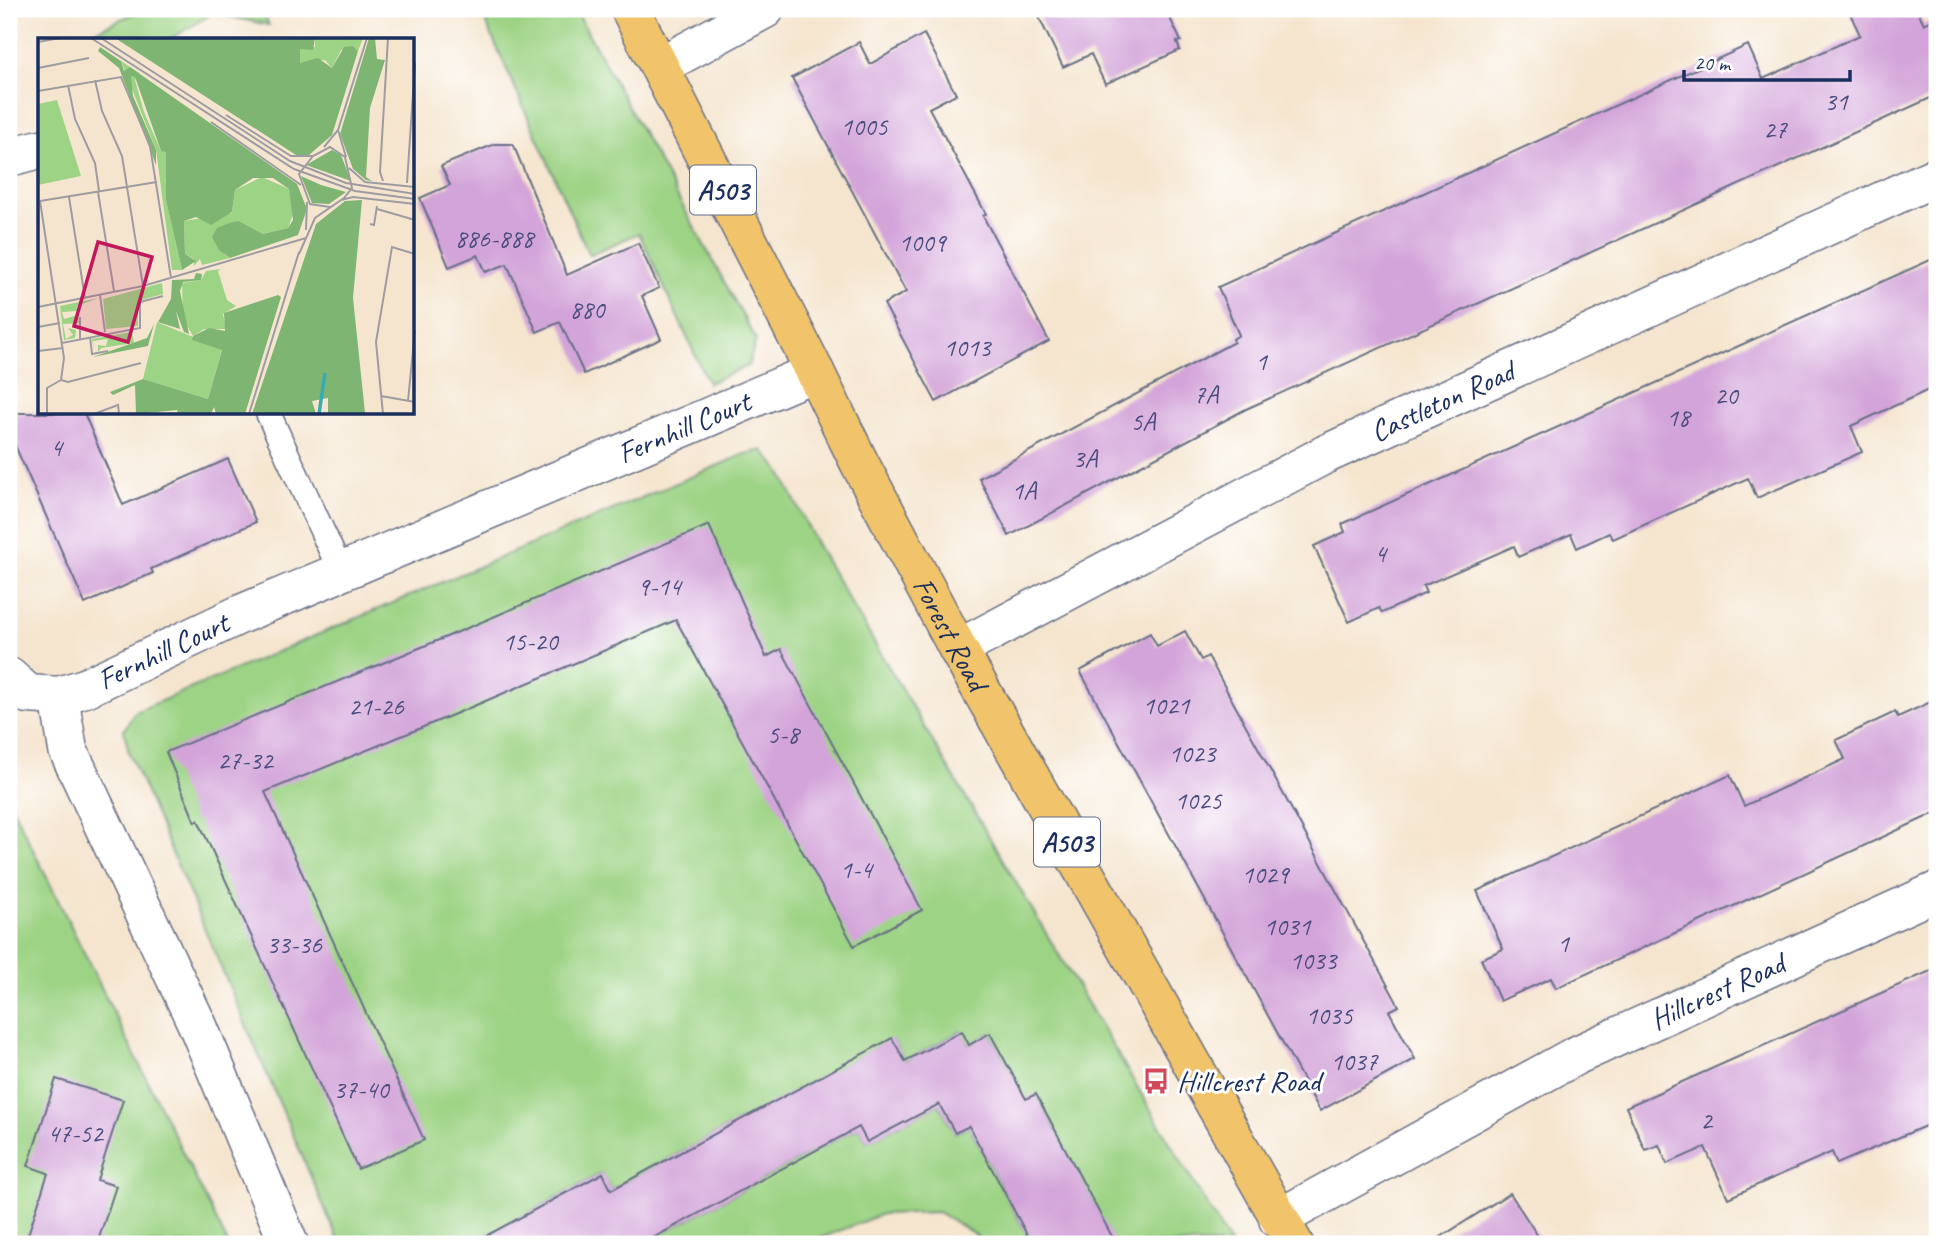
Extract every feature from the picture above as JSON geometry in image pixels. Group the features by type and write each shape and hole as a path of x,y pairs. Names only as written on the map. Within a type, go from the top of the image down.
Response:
{"main road":[{"name":"Forest Road","path":"630,9 859,462 958,649 1286,1232"}],"street":[{"path":"660,66 765,9"},
{"path":"9,157 38,150"},
{"name":"Castleton Road","path":"958,649 1326,454 1937,176"},
{"name":"Fernhill Court","path":"289,1244 197,1024 68,750 59,696 85,688 241,614 815,372"},
{"path":"9,677 28,694 59,696"},
{"name":"Hillcrest Road","path":"1286,1232 1575,1056 1937,891"}],"lane":[{"path":"269,415 341,572"}],"green space":[{"path":"262,9 269,25 213,13 172,38 80,38 141,10"},
{"path":"480,9 575,9 756,340 748,366 708,383 639,233 589,255"},
{"path":"763,450 781,473 820,551 1230,1244 1115,1244 1061,1142 1034,1144 1056,1131 1036,1095 1013,1106 1010,1070 990,1033 969,1045 961,1031 905,1061 892,1039 611,1190 602,1173 471,1244 340,1244 129,753 124,730 135,712 745,454"},
{"path":"9,801 228,1244 9,1244"},
{"path":"939,1104 955,1133 969,1126 1032,1244 981,1244 976,1235 938,1212 882,1214 806,1244 642,1244 859,1127 867,1142"}],"building":[{"path":"1035,9 1191,9 1170,18 1181,41 1177,42 1180,50 1105,84 1091,54 1063,67"},
{"path":"1848,9 1917,9 1924,24 1937,18 1937,95 1246,409 1009,536 979,478 1234,342 1233,339 1239,335 1218,287 1748,45 1763,79 1860,35"},
{"path":"924,34 956,94 929,108 986,214 983,216 1049,341 936,402 884,304 906,292 792,78 859,42 870,64"},
{"path":"495,144 513,144 567,275 638,243 659,288 642,296 661,339 584,374 560,322 537,332 507,264 486,272 478,255 449,267 420,198 450,185 441,166"},
{"path":"1937,257 1937,386 1851,426 1862,452 1757,498 1748,478 1613,539 1609,533 1577,548 1571,534 1518,557 1514,546 1423,586 1426,593 1382,613 1379,608 1349,622 1314,546 1345,532 1342,524"},
{"path":"9,413 85,415 123,505 228,459 256,522 151,569 153,573 85,604 9,432"},
{"path":"709,525 766,657 781,649 922,910 854,946 676,620 265,792 424,1140 358,1169 198,820 195,822 166,752"},
{"path":"1185,631 1201,660 1208,656 1399,1006 1389,1011 1415,1059 1320,1111 1080,671 1150,633 1157,646"},
{"path":"1937,699 1937,812 1556,988 1551,978 1500,1001 1481,959 1503,949 1477,891 1730,775 1744,806 1845,759 1836,740 1895,712 1898,717"},
{"path":"1937,968 1937,1121 1837,1164 1832,1152 1728,1198 1705,1147 1667,1164 1659,1145 1645,1150 1626,1107"},
{"path":"962,1031 969,1045 990,1033 1026,1099 1036,1094 1116,1244 1032,1244 969,1126 955,1133 939,1104 867,1142 859,1127 642,1244 471,1244 603,1173 611,1190 892,1038 905,1061"},
{"path":"56,1079 123,1100 97,1180 116,1186 97,1244 25,1244 48,1173 28,1166"},
{"path":"1510,1193 1543,1244 1430,1244"}],"place":[{"name":"Hillcrest Road","path":"1156,1081"}]}
